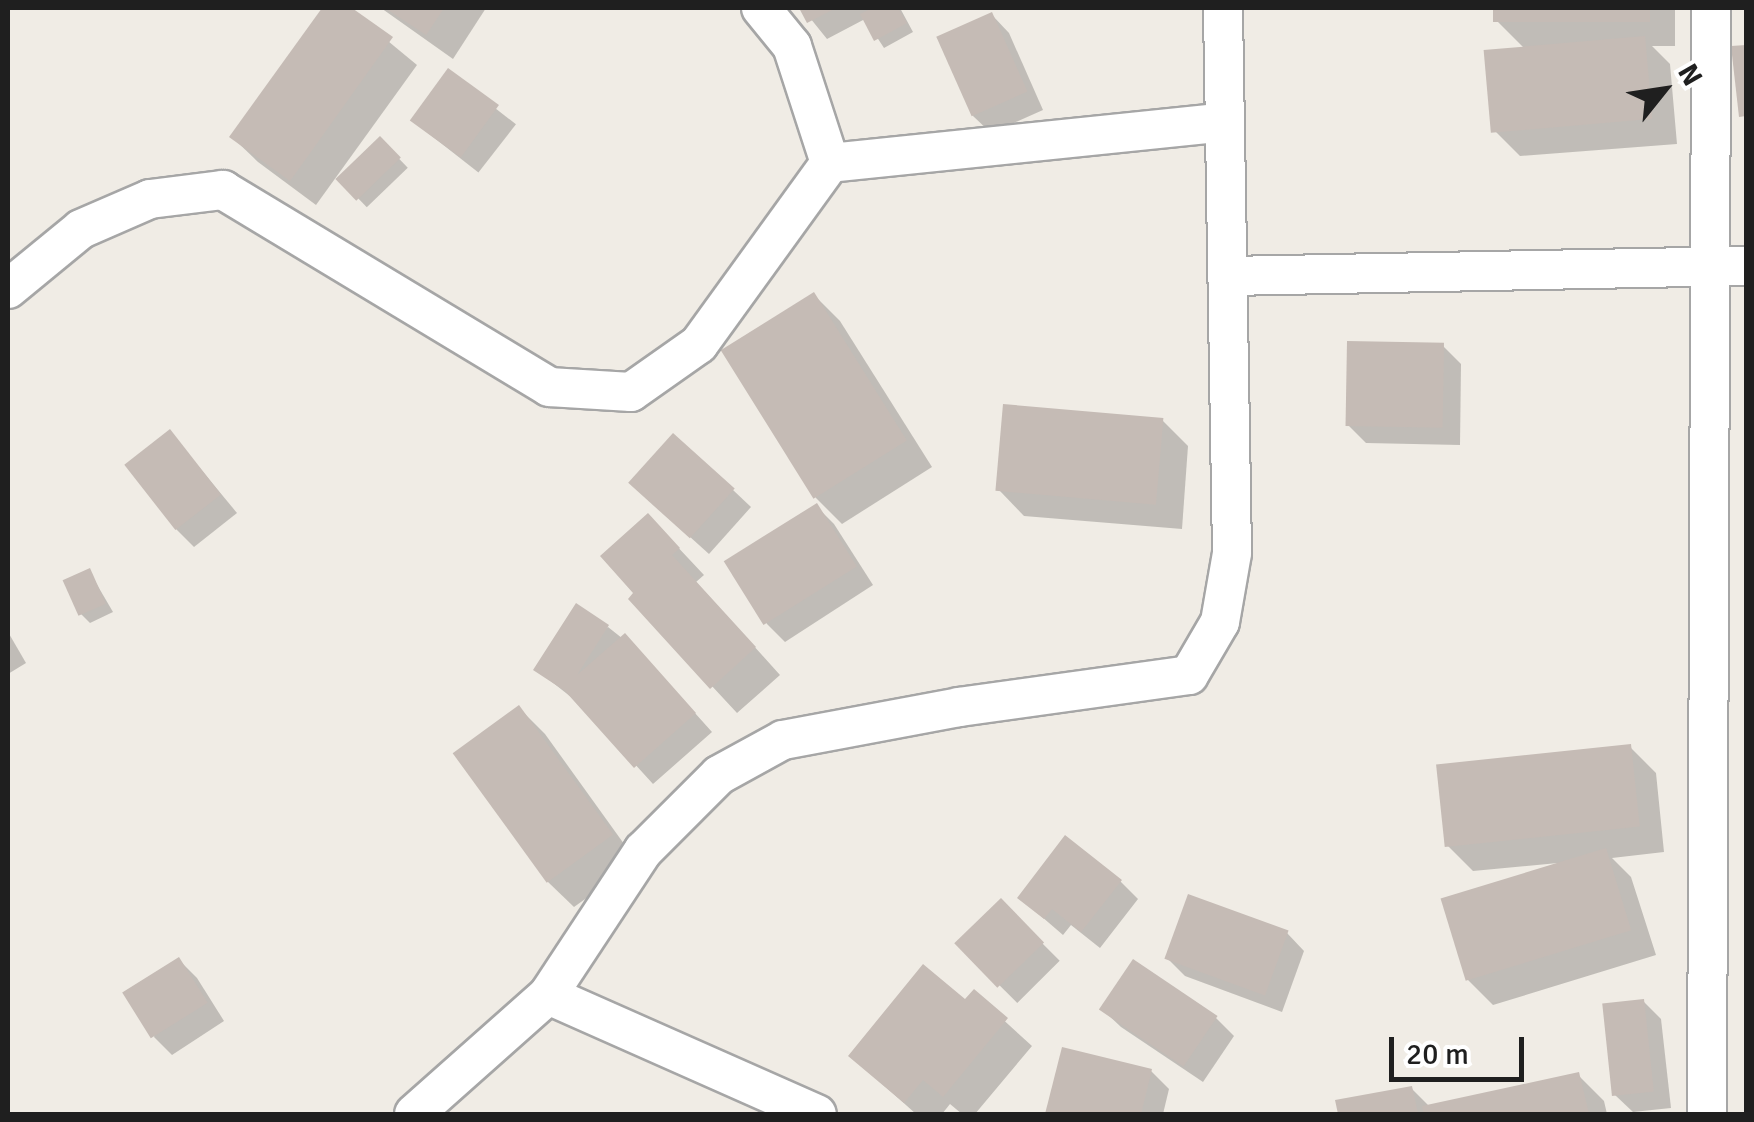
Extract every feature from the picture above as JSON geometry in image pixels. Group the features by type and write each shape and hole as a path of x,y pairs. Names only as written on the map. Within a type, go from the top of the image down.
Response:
{"street":[{"path":"762,8 792,46 830,163"},
{"path":"414,1114 548,995 643,851 719,775 784,740 959,708 1189,674 1220,622 1232,552 1223,8"},
{"path":"1707,1114 1729,266 1711,8"},
{"path":"8,289 81,229 150,199 223,190 549,387 631,392 699,344 830,163 1224,122"},
{"path":"1228,276 1729,266"},
{"path":"548,995 818,1114"}],"building":[{"path":"322,8 352,8 393,37 290,181 229,137"},
{"path":"385,8 444,8 426,35"},
{"path":"799,8 836,8 807,23"},
{"path":"872,8 898,8 907,23 874,41 860,14"},
{"path":"1493,8 1650,8 1650,22 1493,22"},
{"path":"992,12 1027,91 972,116 936,37"},
{"path":"1645,36 1652,119 1491,133 1484,50"},
{"path":"1746,45 1746,116 1739,117 1731,46"},
{"path":"448,68 499,105 461,158 410,121"},
{"path":"380,136 401,158 356,201 335,179"},
{"path":"814,292 907,440 813,499 721,350"},
{"path":"1347,341 1444,343 1443,428 1346,426"},
{"path":"1003,404 1163,418 1156,505 995,491"},
{"path":"170,429 221,494 175,530 124,465"},
{"path":"673,433 735,489 690,538 628,483"},
{"path":"817,503 857,567 763,625 724,561"},
{"path":"648,513 680,548 672,555 756,647 710,689 628,599 633,593 600,556"},
{"path":"90,568 106,604 78,616 63,580"},
{"path":"576,603 609,625 577,675 625,633 696,713 634,768 565,691 533,670"},
{"path":"519,705 613,834 547,883 453,753"},
{"path":"1631,744 1640,827 1445,847 1436,764"},
{"path":"1065,835 1122,880 1081,932 1052,909 1044,919 1017,898"},
{"path":"1606,848 1631,930 1466,981 1441,899"},
{"path":"1188,894 1289,931 1265,995 1164,959"},
{"path":"1001,898 1044,943 997,988 954,943"},
{"path":"179,957 208,1003 151,1038 122,993"},
{"path":"1133,959 1218,1016 1183,1067 1099,1010"},
{"path":"923,964 965,999 974,989 1008,1018 943,1097 923,1080 904,1103 848,1056"},
{"path":"1644,999 1654,1091 1612,1096 1602,1003"},
{"path":"1062,1047 1152,1069 1141,1114 1045,1114"},
{"path":"1579,1072 1589,1114 1424,1114 1422,1106"},
{"path":"1412,1086 1418,1114 1338,1114 1335,1100"}]}
